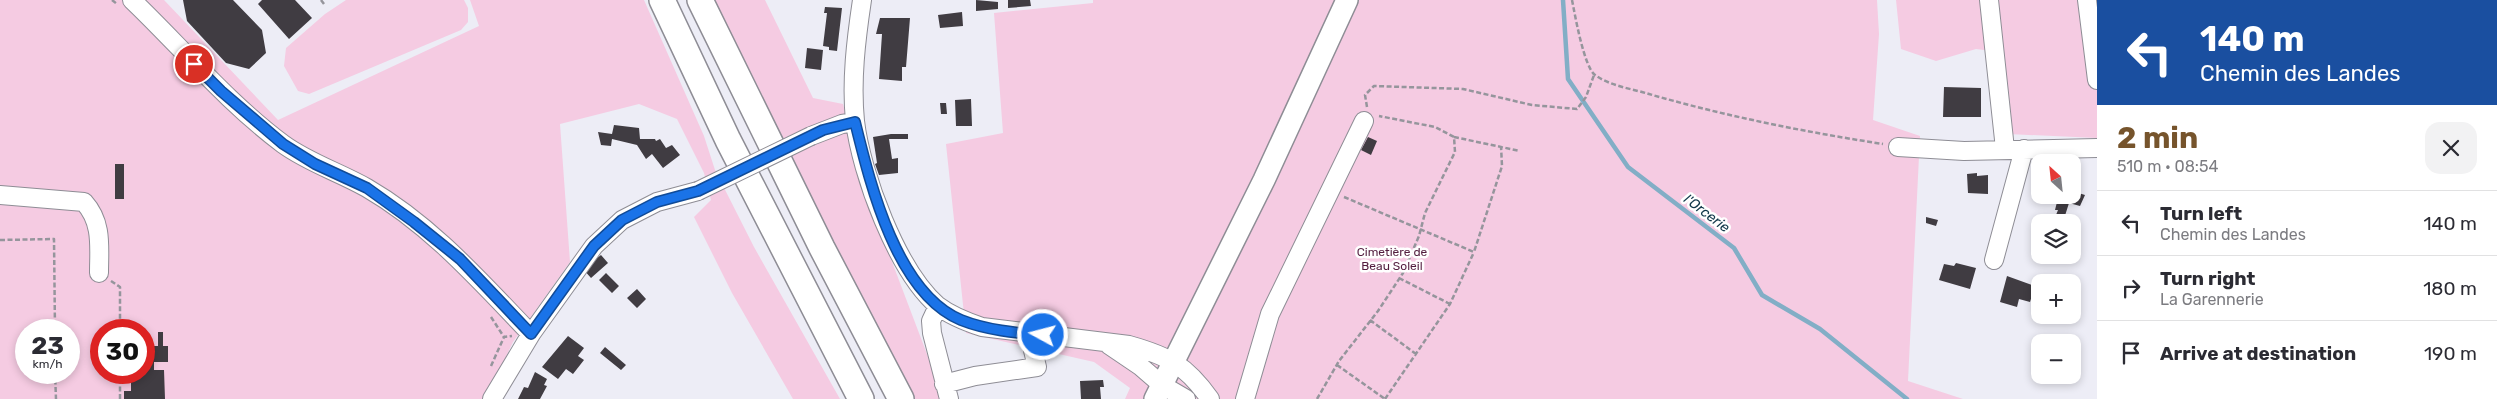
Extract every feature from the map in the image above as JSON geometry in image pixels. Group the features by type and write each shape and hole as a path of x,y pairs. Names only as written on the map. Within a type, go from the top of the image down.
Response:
{"highway":[{"path":"662,0 728,140 861,399"},
{"path":"688,0 750,131 888,399"},
{"path":"700,0 805,213 901,399"}],"main road":[{"path":"1159,392 1264,180 1347,0"}],"street":[{"path":"132,0 221,91 283,144 315,164 367,188 414,222 460,259 531,334"},
{"path":"862,0 853,80 855,122 869,178 896,249 918,284 938,306 960,319 982,327 1107,344 1128,345 1174,362 1196,378 1210,399"},
{"path":"1989,0 2005,149"},
{"path":"2087,0 2097,80"},
{"path":"1245,399 1270,314 1330,190 1367,119"},
{"path":"492,399 531,334 594,246 622,220 657,202 698,191 811,136 842,124 855,122"},
{"path":"1898,147 1936,150 2097,148"},
{"path":"1994,260 2024,149"},
{"path":"0,195 84,202 92,211 99,227 99,273"},
{"path":"938,306 931,321 932,334 947,391 974,376 1037,367 1029,334"},
{"path":"1107,344 1140,366 1159,392 1186,399"}],"path":[{"path":"321,0 324,4"},
{"path":"1572,0 1584,53 1594,75 1666,98 1762,121 1845,139 1898,147"},
{"path":"1520,151 1454,137 1435,127 1382,116 1367,119 1365,95 1374,86 1463,90 1532,105 1577,109 1586,97 1594,75"},
{"path":"1317,399 1337,365 1399,278 1425,213 1455,152 1454,137"},
{"path":"1337,365 1385,399 1450,304 1474,252 1502,166 1502,146"},
{"path":"1330,190 1474,252"},
{"path":"0,240 54,239 55,319"},
{"path":"99,273 120,287 120,319"},
{"path":"1399,278 1450,304"},
{"path":"1370,320 1416,354"},
{"path":"56,384 56,399"},
{"path":"120,384 120,399"}],"green space":[{"path":"0,0 164,0 278,120 479,26 470,0 644,0 704,136 715,170 754,247 840,399 793,399 732,293 694,217 711,200 704,173 677,119 639,104 560,124 570,262 513,342 486,399 0,399"},
{"path":"346,0 464,0 468,8 468,22 461,30 309,94 298,91 284,66 286,48 325,14"},
{"path":"712,0 765,0 813,98 843,104 861,180 944,399 913,399 780,139"},
{"name":"Cimetière de Beau Soleil","path":"1093,0 1877,0 1879,34 1873,120 1920,136 1908,381 1963,399 1125,399 1130,388 1094,362 966,333 946,144 1003,133 994,13 1093,3"},
{"path":"1896,0 2097,0 2097,138 2008,134 2000,52 1976,49 1936,61 1901,49"}],"building":[{"path":"183,0 233,0 262,30 266,53 249,69 226,63 187,21"},
{"path":"262,0 295,0 312,18 289,39 258,4"},
{"path":"976,0 998,2 998,9 976,11"},
{"path":"1008,0 1030,0 1031,6 1008,8"},
{"path":"825,7 842,8 837,51 829,50 829,47 823,46 827,13 824,13"},
{"path":"962,12 963,26 940,28 938,15"},
{"path":"880,18 910,18 906,67 902,67 902,81 879,79 882,34 876,34"},
{"path":"807,48 823,50 821,70 805,68"},
{"path":"1944,87 1981,88 1981,117 1943,117"},
{"path":"971,99 972,126 956,126 955,100"},
{"path":"940,103 946,103 947,114 941,114"},
{"path":"614,125 639,128 640,139 655,139 656,141 660,139 666,148 672,145 680,155 663,168 652,154 646,159 637,145 612,139 611,146 601,145 598,132 612,134"},
{"path":"908,134 908,139 889,139 892,159 898,158 898,173 879,175 875,164 877,163 873,137"},
{"path":"1368,137 1377,141 1371,155 1361,150"},
{"path":"115,164 124,164 124,199 115,199"},
{"path":"1977,173 1977,176 1988,175 1988,194 1968,193 1967,174"},
{"path":"2081,194 2085,195 2081,204"},
{"path":"2056,204 2069,204 2066,214 2056,214 2058,210 2055,210"},
{"path":"1926,217 1938,220 1936,226 1926,223"},
{"path":"601,255 608,263 591,278 583,269"},
{"path":"1956,263 1976,268 1970,289 1939,280 1944,264 1954,266"},
{"path":"606,273 619,286 612,293 599,280"},
{"path":"2007,276 2031,285 2030,302 2019,299 2017,307 2000,302"},
{"path":"637,289 646,299 637,308 627,298"},
{"path":"158,332 163,332 163,346 168,346 168,362 155,362 155,346 158,346"},
{"path":"568,336 584,348 578,356 584,360 573,374 566,369 558,379 542,367"},
{"path":"605,347 626,365 621,370 600,353"},
{"path":"155,370 164,370 165,399 124,399 124,391 131,391 131,384 155,384"},
{"path":"535,372 547,379 544,385 547,386 540,399 518,399 524,387 528,388"},
{"path":"1103,380 1104,387 1100,387 1101,399 1081,399 1080,381"}],"waterway":[{"name":"l'Orcerie","path":"1563,0 1568,79 1628,167 1734,248 1762,295 1820,329 1907,399"}],"route":[{"path":"194,64 221,91 283,144 315,164 367,188 414,222 460,259 531,334 594,246 622,220 657,202 698,191 823,130 855,122 869,178 896,249 918,284 938,306 960,319 982,327 1043,335"}]}
